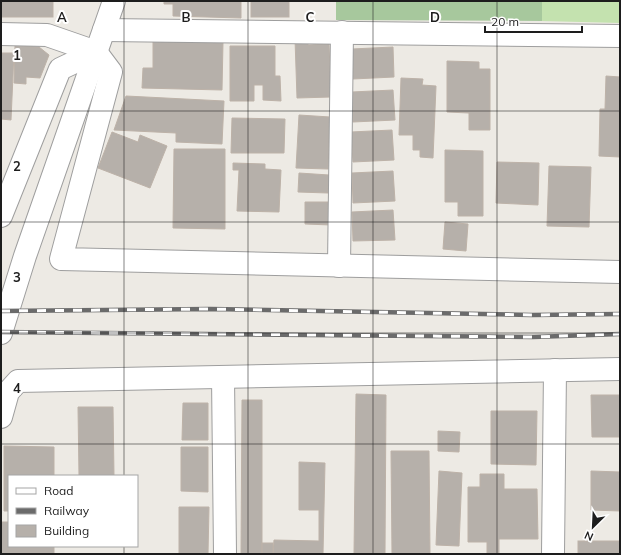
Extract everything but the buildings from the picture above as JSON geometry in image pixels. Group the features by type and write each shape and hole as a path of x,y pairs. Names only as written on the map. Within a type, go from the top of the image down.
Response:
{"street":[{"path":"1,333 25,256 114,1"},
{"path":"104,30 620,36"},
{"path":"340,266 342,32"},
{"path":"1,34 48,35 96,52 112,72 61,259 620,272"},
{"path":"1,216 60,69 96,52"},
{"path":"1,417 8,392 18,381 620,369"},
{"path":"553,554 555,370"},
{"path":"224,377 225,554"}],"green space":[{"path":"336,1 542,1 542,21 336,20"},
{"path":"542,1 620,1 620,23 542,21"}],"railway":[{"path":"1,311 210,309 532,315 620,314"},
{"path":"1,332 533,337 620,334"}]}
